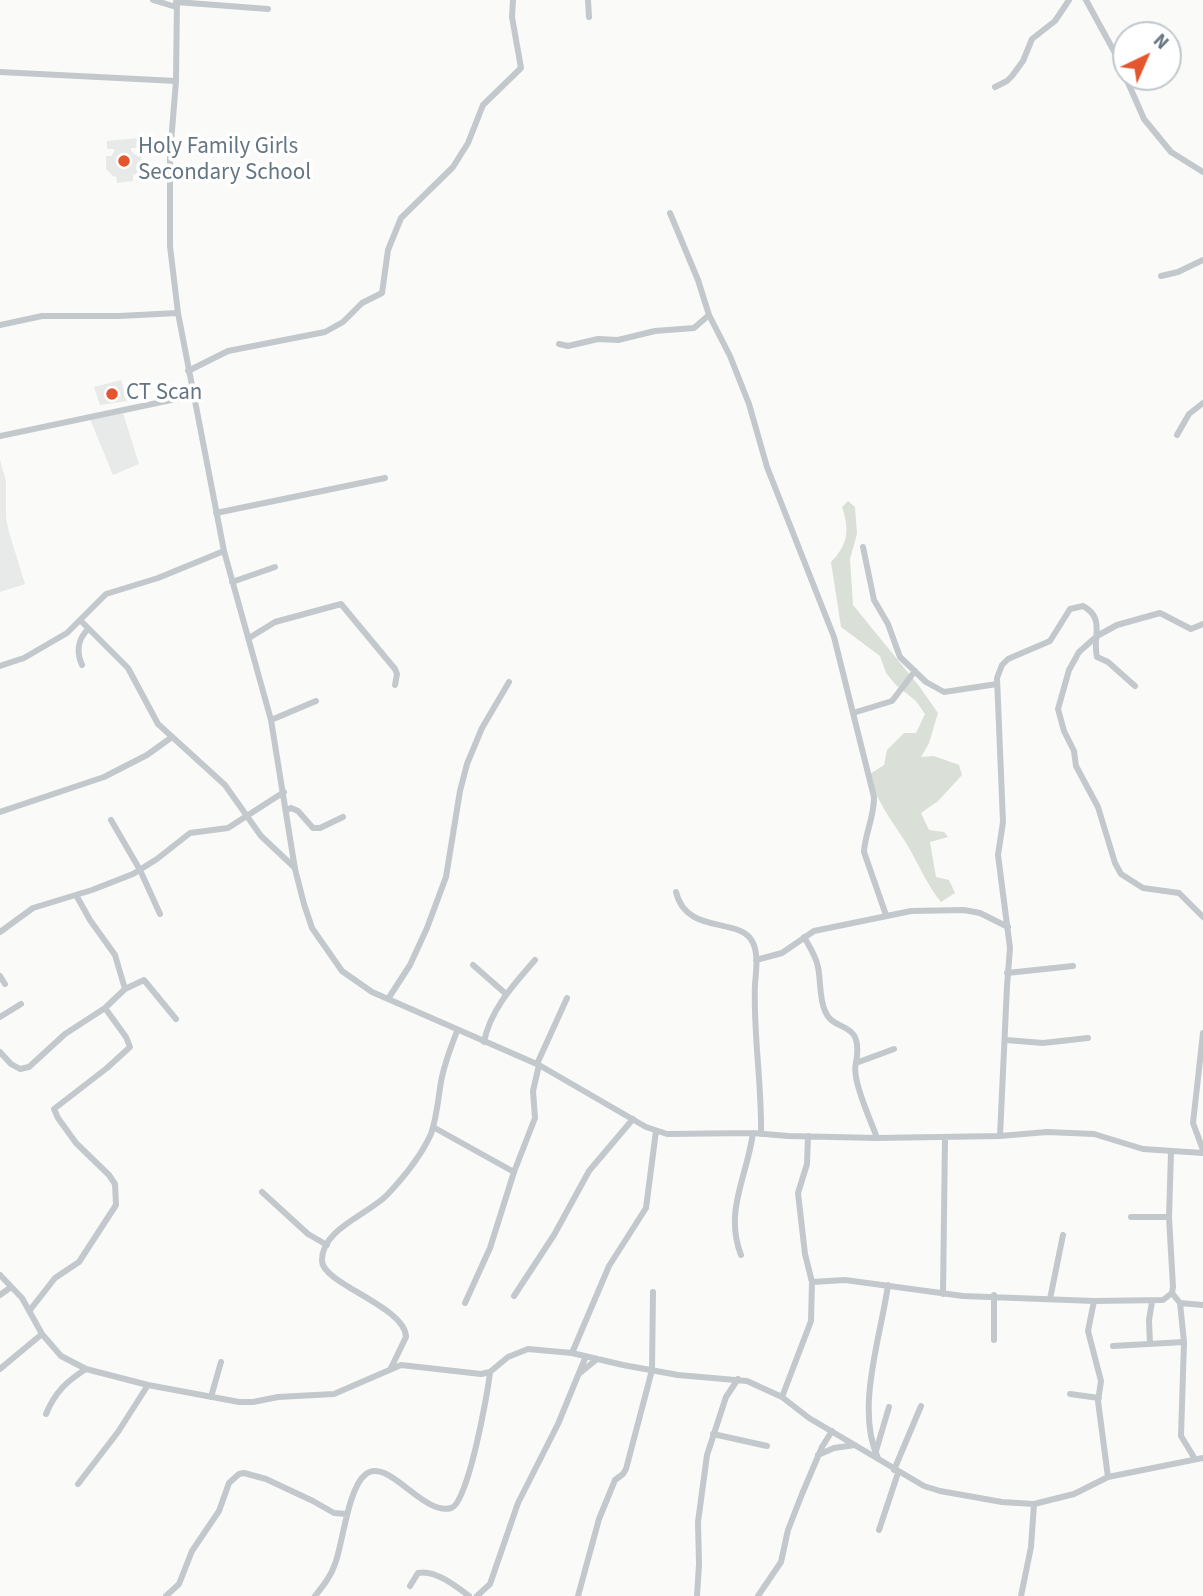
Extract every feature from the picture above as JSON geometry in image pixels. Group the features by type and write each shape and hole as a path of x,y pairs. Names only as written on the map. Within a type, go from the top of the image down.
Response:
{"street":[{"path":"153,0 268,9"},
{"path":"188,371 228,351 325,332 342,322 362,303 382,293 388,250 401,218 453,167 468,143 483,105 521,68 512,17 513,0"},
{"path":"588,0 589,16"},
{"path":"995,87 1012,76 1023,61 1032,38 1055,21 1069,0"},
{"path":"1086,0 1115,53 1144,119 1171,152 1203,172"},
{"path":"176,3 176,81 170,155 170,262 178,313 224,551 271,720 295,869 312,928 340,968 360,986 538,1065 632,1119 667,1134 757,1133 945,1138 1047,1132 1094,1134 1143,1149 1203,1152 1193,1124 1203,1033"},
{"path":"0,72 176,81"},
{"path":"670,213 676,222 709,315 730,355 750,404 767,467 834,638 874,797 873,820 864,842 864,852 886,915"},
{"path":"1161,276 1178,272 1203,260"},
{"path":"0,325 42,316 178,313"},
{"path":"559,344 568,346 598,339 618,340 654,331 694,328 709,315"},
{"path":"0,436 195,396"},
{"path":"1177,435 1189,414 1203,403"},
{"path":"216,513 385,478"},
{"path":"863,547 874,600 888,624 900,657 933,687 944,692 997,684"},
{"path":"0,666 24,658 68,632 106,594 158,578 224,551"},
{"path":"232,582 275,567"},
{"path":"249,638 275,622 341,604 348,609 373,645 396,669 395,685"},
{"path":"1000,1136 1010,948 998,855 1003,822 997,684 1002,665 1008,659 1046,644 1070,609 1083,606 1092,612 1098,625 1095,654 1135,686"},
{"path":"1203,624 1196,628 1186,627 1160,613 1117,625 1097,636 1073,659 1060,695 1058,709 1076,766 1098,807 1115,863 1121,874 1143,888 1179,893 1203,917"},
{"path":"81,621 128,668 158,724 225,785 261,836 295,869"},
{"path":"82,665 79,659 79,644 88,629"},
{"path":"853,713 892,701 915,671"},
{"path":"388,999 410,965 427,928 446,877 467,765 482,728 509,682"},
{"path":"271,720 316,701"},
{"path":"0,812 104,778 147,755 172,737"},
{"path":"0,932 33,908 76,895 140,870 190,833 229,828 284,792"},
{"path":"287,810 291,808 298,811 313,828 320,828 343,817"},
{"path":"110,820 140,870 160,914"},
{"path":"676,892 679,903 690,915 748,936 753,943 756,960 754,1026 762,1111 738,1189 733,1218 734,1234 741,1255"},
{"path":"76,895 90,920 115,954 125,989"},
{"path":"756,960 782,953 814,931 921,910 964,910 980,913 1008,927"},
{"path":"804,937 819,969 823,1009 829,1018 849,1030 859,1048 854,1069 856,1080 877,1138"},
{"path":"484,1042 488,1026 506,995 535,960"},
{"path":"472,965 506,995"},
{"path":"1007,973 1073,966"},
{"path":"0,976 5,984"},
{"path":"0,1052 20,1069 29,1068 65,1034 105,1008 125,989 142,980 176,1019"},
{"path":"465,1303 490,1248 514,1172 535,1118 533,1091 538,1065 567,998"},
{"path":"0,1017 21,1004"},
{"path":"30,1310 55,1278 79,1262 116,1205 115,1184 76,1143 54,1109 130,1047 130,1042 105,1008"},
{"path":"391,1368 406,1337 403,1326 374,1302 332,1277 322,1259 327,1245 345,1224 370,1210 388,1194 419,1155 433,1127 443,1070 457,1031"},
{"path":"1006,1040 1043,1043 1088,1038"},
{"path":"856,1063 894,1049"},
{"path":"514,1296 562,1222 589,1171 632,1119"},
{"path":"433,1127 514,1172"},
{"path":"572,1353 609,1266 646,1208 656,1131"},
{"path":"782,1397 811,1321 812,1282 805,1254 798,1193 807,1164 808,1136"},
{"path":"943,1294 945,1138"},
{"path":"0,1275 30,1310 33,1321 61,1356 86,1368 148,1385 246,1402 278,1397 327,1395 348,1390 391,1368 409,1364 469,1373 491,1372 519,1352 528,1349 572,1353 652,1370 747,1381 782,1397 809,1418 877,1456 896,1471 940,1491 1002,1502 1034,1504 1074,1494 1108,1477 1199,1459 1181,1436 1184,1342 1180,1303 1172,1293 1169,1217 1171,1152"},
{"path":"262,1192 307,1234 327,1245"},
{"path":"1131,1217 1169,1217"},
{"path":"1050,1299 1063,1235"},
{"path":"812,1282 845,1280 925,1289 943,1294 1094,1301 1152,1302 1163,1300 1172,1293"},
{"path":"877,1456 870,1425 870,1385 888,1285"},
{"path":"0,1295 11,1287"},
{"path":"578,1596 599,1519 615,1480 626,1469 652,1370 653,1292"},
{"path":"994,1295 995,1340"},
{"path":"1094,1301 1088,1331 1101,1381 1099,1398 1108,1477"},
{"path":"1150,1344 1149,1320 1152,1302"},
{"path":"1180,1303 1203,1305"},
{"path":"0,1369 42,1334"},
{"path":"1113,1346 1184,1342"},
{"path":"477,1596 490,1584 518,1503 558,1424 586,1356"},
{"path":"578,1374 597,1359"},
{"path":"211,1397 221,1362"},
{"path":"46,1414 60,1389 86,1368"},
{"path":"315,1596 336,1563 347,1514 359,1482 372,1471 387,1474 417,1497 441,1508 449,1509 457,1504 473,1462 491,1372"},
{"path":"696,1596 699,1564 698,1522 707,1455 726,1397 738,1379"},
{"path":"78,1484 118,1432 148,1385"},
{"path":"1070,1394 1099,1398"},
{"path":"879,1530 896,1471 921,1406"},
{"path":"877,1456 889,1407"},
{"path":"758,1596 781,1562 788,1530 818,1455 832,1431"},
{"path":"713,1434 767,1446"},
{"path":"818,1455 834,1448 857,1444"},
{"path":"166,1596 178,1584 192,1551 219,1511 229,1483 239,1474 266,1479 313,1500 334,1513 347,1514"},
{"path":"1021,1596 1031,1547 1034,1504"},
{"path":"410,1586 418,1573 427,1572 469,1596"}],"shaded area":[{"name":"Holy Family Girls Secondary School","path":"138,138 139,148 131,148 131,151 137,156 141,155 142,166 133,174 133,181 117,183 116,176 106,169 106,156 111,156 114,152 114,149 107,149 107,141"},
{"path":"121,380 127,401 100,405 94,387"},
{"path":"123,413 139,464 113,475 90,419"},
{"path":"0,460 6,481 6,518 25,584 0,592"},
{"path":"848,501 855,507 857,534 850,559 853,605 938,713 929,743 921,757 934,756 959,765 962,775 938,801 921,813 929,830 944,832 948,837 930,842 936,877 949,880 955,893 941,902 872,784 870,774 884,765 887,750 904,733 916,733 925,714 916,701 886,673 880,656 841,627 831,562 846,537 842,507"}],"place":[{"name":"Holy Family Girls Secondary School","path":"124,161"},
{"name":"CT Scan","path":"112,394"}]}
